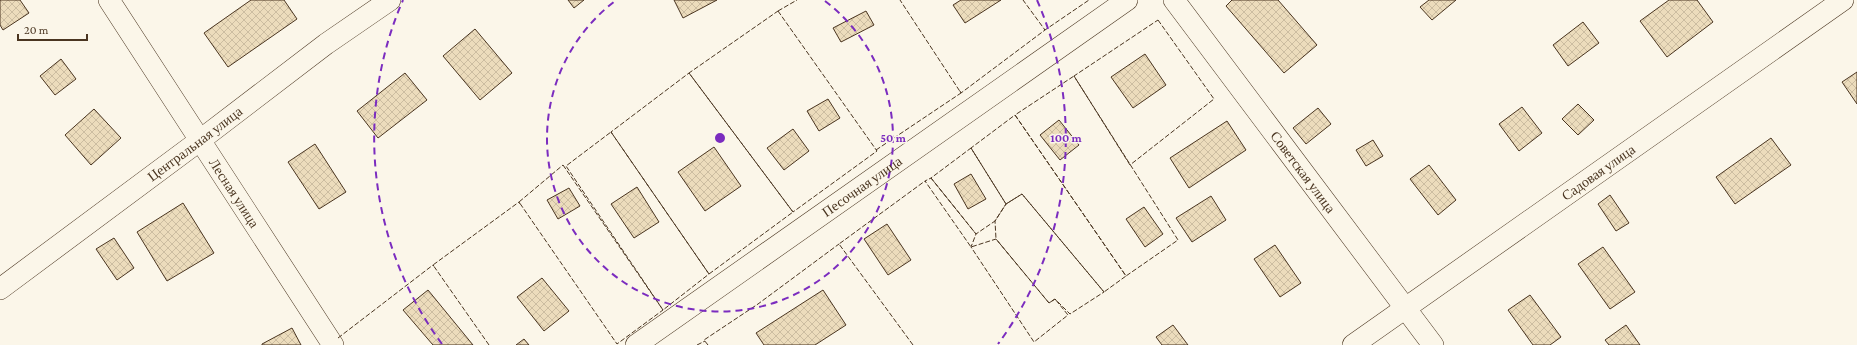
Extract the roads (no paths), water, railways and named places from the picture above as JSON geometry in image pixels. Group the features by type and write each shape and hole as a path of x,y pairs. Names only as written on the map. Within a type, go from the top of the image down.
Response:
{"street":[{"name":"Лесная улица","path":"109,0 199,141 333,345"},
{"name":"Центральная улица","path":"0,289 199,141 326,44 390,0"},
{"name":"Песочная улица","path":"636,345 1127,0"},
{"name":"Советская улица","path":"1174,0 1406,308 1432,345"},
{"name":"Садовая улица","path":"1353,345 1843,0"}]}
